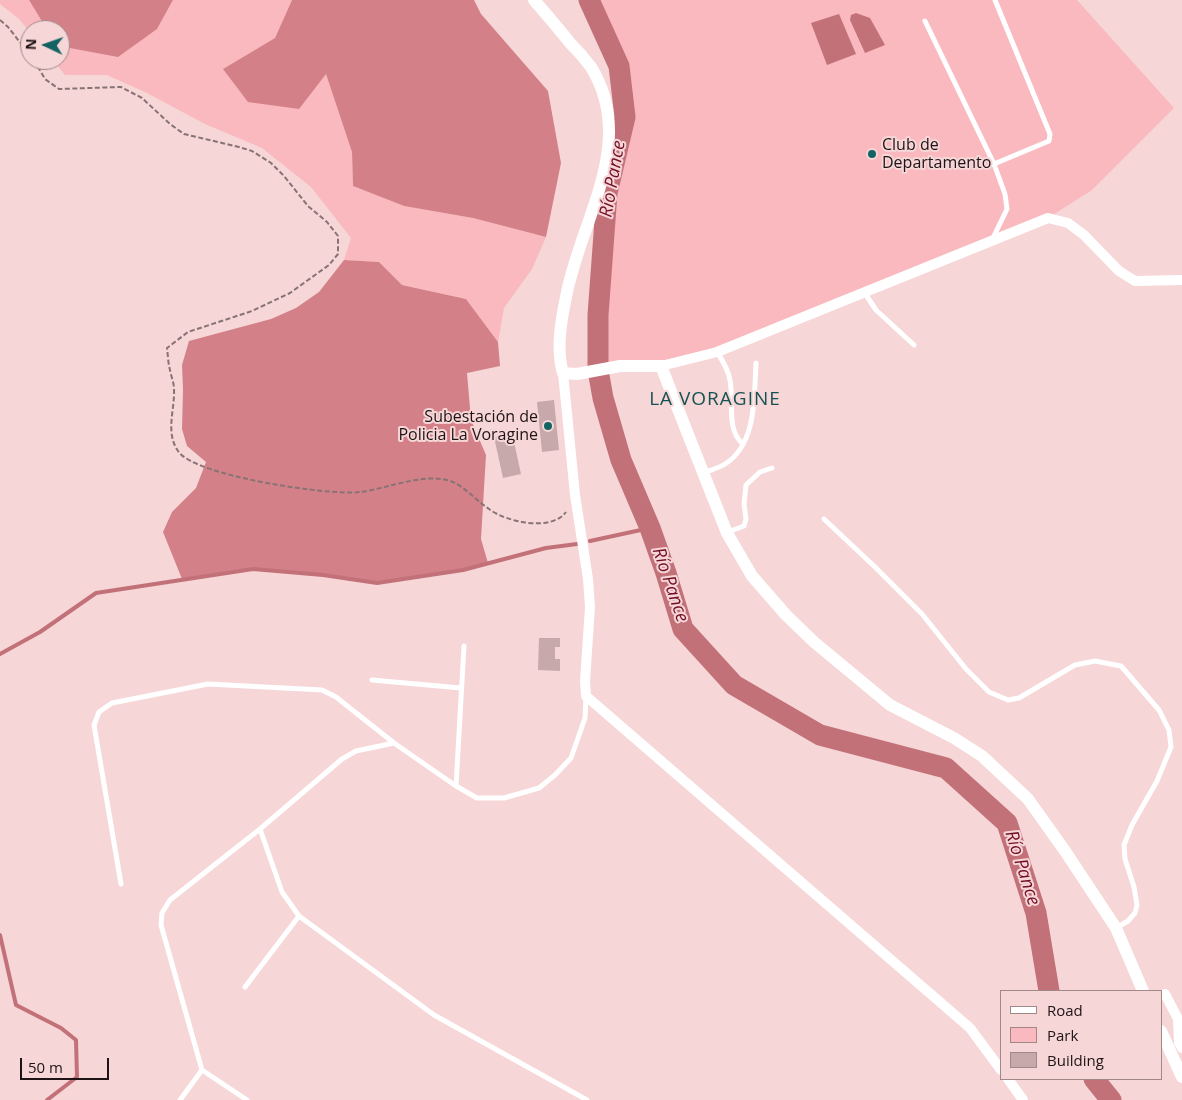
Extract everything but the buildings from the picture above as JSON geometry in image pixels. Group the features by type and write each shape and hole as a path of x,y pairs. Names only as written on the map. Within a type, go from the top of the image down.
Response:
{"street":[{"path":"534,0 590,66 604,93 609,114 610,137 605,170 570,275 561,325 560,364 563,373 575,494 588,579 590,607 585,681 586,696 970,1028 1000,1069"},
{"path":"563,373 577,374 620,366 661,366 717,352 1048,218 1068,223 1119,270 1135,282 1182,280"},
{"path":"661,366 727,533 752,576 786,615 814,642 890,705 954,738 982,756 1028,799 1116,928 1143,990"},
{"path":"1165,994 1178,1019 1179,1043 1182,1048"},
{"path":"1162,1033 1182,1077"},
{"path":"1009,1080 1024,1100"}],"lane":[{"path":"994,164 1049,141 1050,134 995,0"},
{"path":"925,21 994,164 1005,194 1007,209 992,241"},
{"path":"864,292 876,310 914,345"},
{"path":"717,352 726,365 730,378 733,400 732,422 736,438 742,444"},
{"path":"703,473 725,464 737,453 748,433 754,401 756,363"},
{"path":"727,533 744,526 746,519 744,504 746,485 760,472 772,468"},
{"path":"824,520 922,614 966,669 989,692 1008,700 1019,698 1075,665 1095,660 1121,666 1159,710 1169,730 1171,747 1157,780 1132,825 1124,845 1125,859 1134,887 1137,905 1128,921 1116,928"},
{"path":"456,786 464,646"},
{"path":"372,680 461,688"},
{"path":"121,884 94,725 99,712 112,703 208,684 322,690 336,697 394,743 456,786 477,798 504,798 539,788 571,758 583,725 586,696"},
{"path":"247,1100 202,1070 161,925 162,912 170,900 260,829 342,759 356,752 394,743"},
{"path":"260,829 282,892 299,916 434,1015 587,1100"},
{"path":"245,987 299,916"},
{"path":"180,1100 202,1070"}],"path":[{"path":"0,20 20,42"},
{"path":"40,70 46,79 59,89 121,87 142,98 170,124 184,134 252,151 271,163 308,206 327,222 338,236 338,254 329,265 290,293 252,311 188,332 167,348 174,388 170,434 178,452 194,464 212,471 300,488 345,493 360,492 428,478 452,482 499,515 519,521 551,522 559,519 564,514"}],"green space":[{"path":"0,0 29,0 41,20 20,20 0,4"},
{"path":"173,0 292,0 275,38 223,69 326,74 352,152 353,186 404,206 473,218 546,237 532,269 504,308 498,342 466,299 402,285 379,262 344,260 351,238 311,187 262,148 205,124 145,92 107,75 65,75 61,70 70,70 70,48 157,29"},
{"name":"Club de Departamento","path":"589,0 1077,0 1174,108 1092,190 1048,218 717,352 598,370 598,315 607,193 625,117 619,66"}],"shaded area":[{"path":"29,0 173,0 157,29 118,57 70,48 70,20 41,20"},
{"path":"292,0 474,0 481,14 548,91 561,163 546,237 473,218 404,206 353,186 352,152 326,74 299,109 248,102 223,69 275,38"},
{"path":"856,13 870,18 885,45 865,53 850,20 851,15"},
{"path":"839,14 856,54 827,65 811,23"},
{"path":"344,260 379,262 402,285 466,299 498,342 500,366 467,373 471,420 486,455 481,539 488,563 463,570 377,583 323,575 253,569 182,579 163,532 172,512 196,488 206,462 187,446 182,429 182,365 189,341 271,319 296,308 319,292"}],"waterway":[{"name":"Río Pance","path":"589,0 619,66 625,117 607,193 598,315 598,370 603,398 621,460 650,528 683,629 734,685 820,735 946,768 1007,823 1036,913 1049,990"},
{"path":"590,541 650,528"},
{"path":"0,654 40,632 96,593 253,569 323,575 377,583 463,570 546,548 577,544"},
{"path":"0,935 16,1005 61,1028 76,1040 77,1077 47,1100"},
{"name":"Río Pance","path":"1095,1080 1111,1100"}],"place":[{"name":"Club de Departamento","path":"872,154"},
{"name":"Subestación de Policia La Voragine","path":"548,426"}],"district":[{"name":"LA VORAGINE","path":"715,400"}]}
